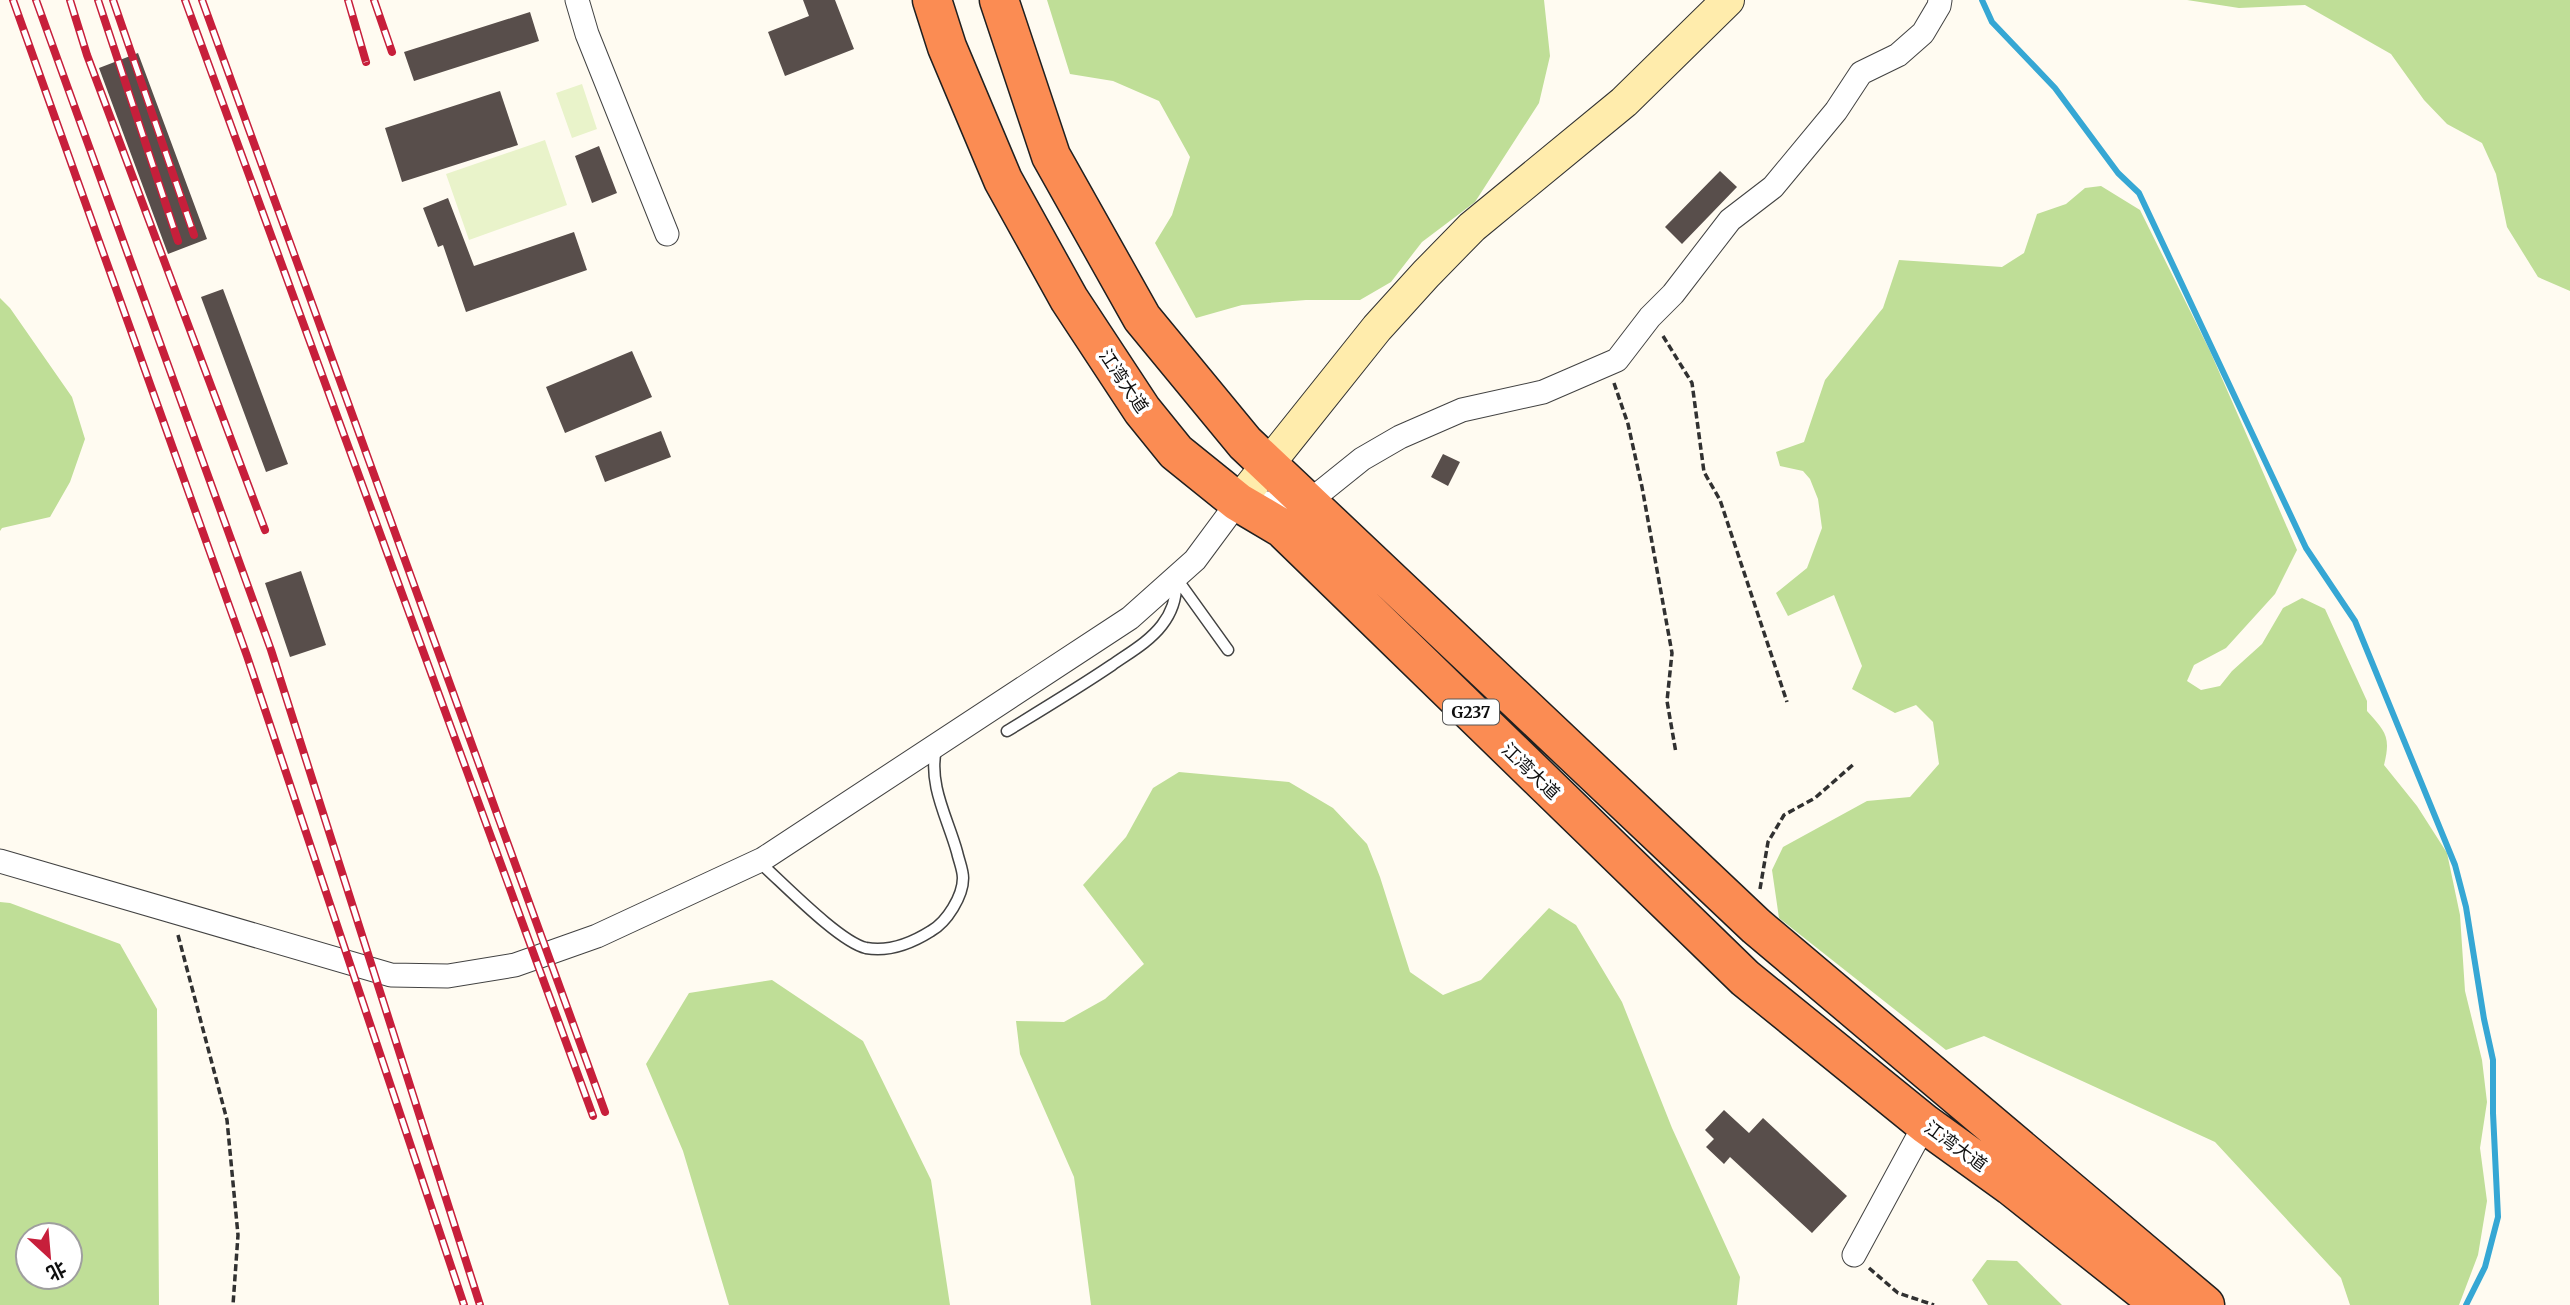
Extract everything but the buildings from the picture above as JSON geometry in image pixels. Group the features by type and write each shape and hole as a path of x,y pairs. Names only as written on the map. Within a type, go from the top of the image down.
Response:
{"highway":[{"name":"江湾大道","path":"932,0 947,47 1003,180 1069,299 1142,410 1177,452 1238,502 1282,528 1745,978 1925,1124 2011,1186 2161,1305"},
{"name":"江湾大道","path":"999,0 1051,156 1142,318 1245,443 1756,926 2205,1305"}],"street":[{"path":"577,0 587,34 667,234"},
{"path":"0,861 391,975 448,976 515,965 597,936 758,861 1130,618 1195,560 1377,328 1472,227 1624,102 1728,0"},
{"path":"1238,502 1306,503 1362,459 1400,437 1462,410 1544,392 1617,360 1650,317 1673,294 1730,220 1773,187 1836,111 1861,73 1898,55 1923,33 1940,0"},
{"path":"1854,1255 1925,1124"}],"lane":[{"path":"1175,577 1228,650"},
{"path":"1007,731 1076,689 1146,641 1163,624 1173,604 1175,577"},
{"path":"758,861 840,935 862,947 877,949 913,942 938,927 962,893 963,876 932,766 938,743"}],"path":[{"path":"1650,317 1692,383 1704,472 1720,500 1787,702"},
{"path":"1608,364 1628,425 1642,487 1672,653 1667,701 1676,753"},
{"path":"1756,926 1768,842 1784,816 1815,798 1855,763"},
{"path":"172,913 227,1120 238,1235 233,1305"},
{"path":"1854,1255 1898,1293 1934,1305"}],"green space":[{"path":"1047,0 1544,0 1550,56 1539,103 1475,202 1422,242 1391,282 1360,300 1306,300 1242,305 1196,318 1155,243 1172,215 1190,157 1159,101 1113,81 1070,74"},
{"path":"2187,0 2570,0 2570,291 2538,277 2507,227 2496,174 2482,143 2447,124 2424,100 2391,54 2305,5 2239,8"},
{"path":"582,84 597,129 572,138 556,93"},
{"path":"545,140 567,205 469,240 446,174"},
{"path":"2101,186 2140,210 2210,351 2297,550 2275,594 2226,648 2194,665 2187,681 2201,690 2220,686 2232,671 2262,644 2283,608 2302,598 2325,609 2367,701 2367,711 2385,735 2387,748 2384,765 2417,806 2447,853 2460,915 2465,991 2482,1060 2487,1102 2480,1148 2487,1201 2478,1255 2459,1305 2350,1305 2341,1278 2215,1142 1984,1036 1946,1050 1779,918 1772,870 1783,847 1867,801 1910,797 1939,764 1933,722 1916,705 1895,713 1852,689 1862,666 1834,595 1788,616 1776,593 1807,568 1822,528 1818,499 1810,479 1803,471 1780,466 1776,452 1804,442 1825,380 1883,308 1899,260 2002,267 2024,253 2037,214 2066,204 2085,188"},
{"path":"0,298 10,308 72,397 85,439 70,482 50,517 2,528 0,531"},
{"path":"1179,772 1289,782 1333,808 1367,844 1410,972 1443,995 1481,980 1549,908 1576,925 1622,1002 1672,1128 1740,1277 1737,1305 1091,1305 1074,1177 1020,1054 1016,1021 1064,1022 1105,999 1144,964 1083,885 1126,837 1153,788"},
{"path":"0,902 10,903 120,944 157,1009 159,1305 0,1305"},
{"path":"772,980 863,1041 931,1180 950,1305 729,1305 683,1151 646,1064 689,993"},
{"path":"1987,1260 2017,1261 2062,1305 1988,1305 1972,1280"}],"waterway":[{"path":"1982,0 1992,22 2055,88 2118,173 2139,193 2306,548 2355,621 2455,865 2466,907 2493,1060 2498,1217 2485,1267 2466,1305"}],"railway":[{"path":"13,0 247,656 464,1305"},
{"path":"36,0 271,650 480,1305"},
{"path":"70,0 87,55 265,530"},
{"path":"98,0 178,241"},
{"path":"113,0 194,235"},
{"path":"185,0 593,1116"},
{"path":"202,0 605,1112"},
{"path":"348,0 366,62"},
{"path":"374,0 392,52"}]}
